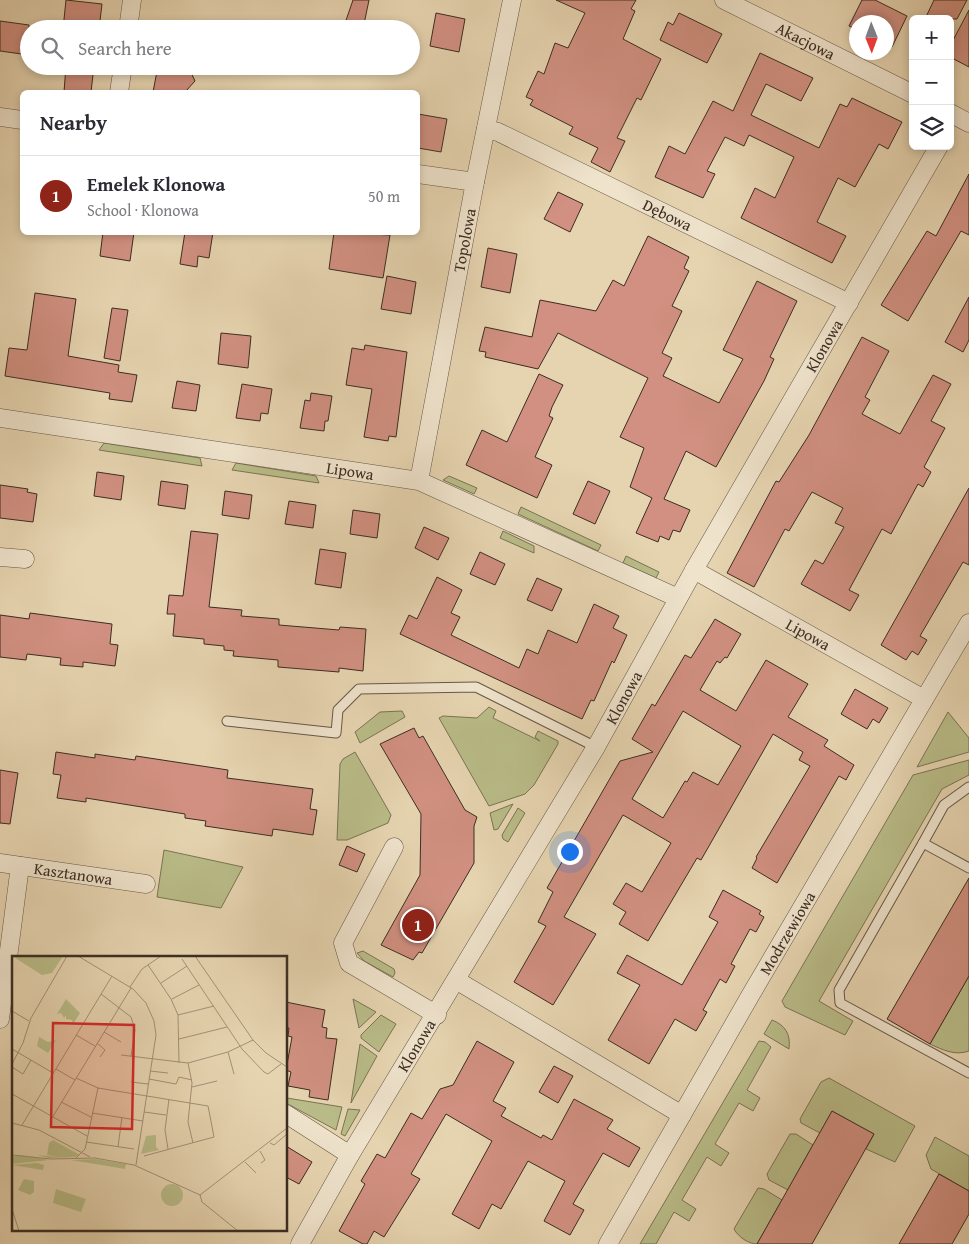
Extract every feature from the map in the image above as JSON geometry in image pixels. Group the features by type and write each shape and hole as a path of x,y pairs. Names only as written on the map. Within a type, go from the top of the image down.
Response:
{"street":[{"path":"129,20 132,0"},
{"name":"Topolowa","path":"418,481 512,0"},
{"name":"Akacjowa","path":"724,0 909,92"},
{"path":"119,90 121,75"},
{"path":"0,116 20,120"},
{"name":"Dębowa","path":"486,128 498,132 849,303"},
{"name":"Klonowa","path":"300,1244 350,1155 437,1015 456,980 596,747 678,598 937,150"},
{"path":"420,174 475,182"},
{"name":"Lipowa","path":"0,418 418,481 678,598"},
{"path":"0,557 25,559"},
{"name":"Lipowa","path":"694,570 924,699"},
{"name":"Modrzewiowa","path":"608,1244 924,699 962,651 969,623"},
{"path":"394,847 343,943 349,963 437,1015"},
{"name":"Kasztanowa","path":"0,863 146,884"},
{"path":"0,1018 20,866"},
{"path":"456,980 682,1115"},
{"path":"288,1115 350,1155"}],"lane":[{"path":"227,721 336,733 338,710 359,690 476,687 596,747"},
{"path":"969,787 944,805 839,990 840,1003 969,1073"},
{"path":"923,843 969,868"}],"green space":[{"path":"104,443 200,458 202,466 99,450"},
{"path":"236,463 316,476 319,483 232,470"},
{"path":"449,476 477,488 474,494 443,480"},
{"path":"521,507 601,545 598,551 518,514"},
{"path":"503,531 534,546 534,553 500,538"},
{"path":"626,556 659,572 656,578 623,563"},
{"path":"489,707 496,711 493,718 540,741 535,737 538,731 558,741 558,744 534,785 525,794 489,806 439,718 443,716 477,718"},
{"path":"402,711 405,717 360,743 355,732 380,712"},
{"path":"948,712 969,738 969,752 917,767"},
{"path":"355,752 391,815 388,823 347,840 337,840 340,764 343,759"},
{"path":"969,760 969,775 942,789 819,1001 853,1021 845,1035 785,1007 782,1001 913,775"},
{"path":"513,804 498,829 494,830 490,813"},
{"path":"518,808 525,813 508,842 503,839 502,835"},
{"path":"164,850 243,867 221,908 157,897"},
{"path":"363,951 394,969 393,977 364,961 357,953"},
{"path":"969,976 969,1051 954,1053 930,1044"},
{"path":"353,999 376,1012 359,1028"},
{"path":"381,1015 396,1024 379,1052 361,1038 361,1035"},
{"path":"772,1020 784,1027 789,1039 789,1049 764,1034"},
{"path":"759,1041 765,1042 771,1047 747,1090 760,1098 753,1111 739,1103 715,1144 729,1153 721,1166 707,1157 682,1200 696,1209 689,1221 674,1212 656,1244 640,1244"},
{"path":"360,1044 377,1056 351,1103"},
{"path":"829,1078 915,1126 895,1162 866,1149 874,1134 832,1111 820,1133 801,1123 800,1119 821,1082"},
{"path":"288,1098 342,1107 336,1130 288,1104"},
{"path":"348,1109 360,1110 345,1136 341,1134"},
{"path":"790,1134 796,1134 813,1145 788,1190 769,1180 767,1174"},
{"path":"935,1137 969,1156 969,1191 931,1169 926,1155"},
{"path":"758,1188 764,1189 782,1200 757,1244 744,1240 734,1229"}],"building":[{"path":"66,0 102,4 100,20 64,20"},
{"path":"353,0 369,0 365,20 346,20"},
{"path":"556,0 636,0 631,9 635,11 623,39 661,59 641,100 637,98 617,138 625,141 610,172 591,162 598,148 569,134 573,127 530,105 533,100 526,97 538,71 544,74 555,43 568,48 585,13"},
{"path":"862,0 875,0 907,16 894,43 894,15 854,15"},
{"path":"934,0 967,0 957,19 954,19 954,15 927,15"},
{"path":"969,10 969,67 954,59 954,38"},
{"path":"436,13 465,19 459,52 430,46"},
{"path":"679,13 722,34 707,63 660,40 668,22 673,25"},
{"path":"0,21 20,24 20,54 0,51"},
{"path":"760,53 813,78 801,101 766,84 751,115 819,148 840,104 847,107 852,98 902,122 888,149 879,144 855,187 838,178 817,222 846,236 832,263 741,218 755,188 775,198 794,157 749,135 744,146 725,137 707,171 715,174 703,198 655,177 669,146 685,154 713,101 733,111"},
{"path":"65,75 93,75 91,90 64,90"},
{"path":"156,75 192,75 195,81 187,90 153,90"},
{"path":"420,114 447,119 441,152 420,148"},
{"path":"969,174 969,235 961,231 908,321 881,305 927,231 936,236"},
{"path":"558,192 583,204 570,232 544,219"},
{"path":"103,235 134,235 130,261 100,256"},
{"path":"185,235 213,235 209,258 198,256 197,267 180,264"},
{"path":"334,235 390,235 383,278 329,269"},
{"path":"648,236 689,257 684,268 689,271 672,306 682,311 662,353 672,358 663,376 719,403 743,359 723,350 757,281 797,301 770,357 774,359 764,381 716,467 686,451 664,499 690,510 680,532 673,530 669,540 660,536 658,542 636,533 652,498 630,487 644,448 620,437 648,378 558,333 538,369 485,357 486,352 479,351 485,327 532,337 540,300 596,311 613,280 624,286"},
{"path":"488,248 517,254 510,293 481,287"},
{"path":"387,276 416,282 411,314 381,309"},
{"path":"35,293 76,299 68,356 119,365 118,372 137,375 132,402 109,399 110,393 5,376 9,348 27,350"},
{"path":"969,297 969,340 963,352 945,342"},
{"path":"112,308 128,310 120,361 104,358"},
{"path":"221,333 251,336 248,368 218,364"},
{"path":"862,337 889,351 865,397 870,400 862,414 900,434 933,375 951,384 931,421 945,428 924,467 931,472 923,487 918,484 891,534 882,529 849,590 859,595 850,611 801,584 815,560 823,564 844,527 835,523 843,508 812,492 789,531 785,529 754,587 727,573 776,481 779,482 809,435"},
{"path":"365,345 407,352 396,437 389,436 388,441 364,437 372,389 346,385 352,348 364,350"},
{"path":"539,374 563,385 549,416 553,418 535,457 552,465 537,498 466,465 482,430 507,442"},
{"path":"177,381 200,385 196,411 172,408"},
{"path":"242,384 272,389 268,414 261,413 260,421 236,418"},
{"path":"311,393 332,396 328,421 325,421 324,431 300,428 305,400 310,401"},
{"path":"97,472 124,476 121,500 94,496"},
{"path":"161,481 188,485 185,509 158,505"},
{"path":"588,481 610,491 595,524 573,514"},
{"path":"0,485 28,489 27,492 37,494 33,522 0,518"},
{"path":"969,488 969,565 963,562 920,636 927,640 918,655 912,651 906,660 881,645"},
{"path":"225,491 252,495 249,519 222,515"},
{"path":"289,501 316,505 313,528 285,524"},
{"path":"353,510 380,514 377,538 350,534"},
{"path":"424,527 449,538 438,560 415,548"},
{"path":"191,531 218,534 209,607 242,610 241,616 279,619 279,625 339,630 340,627 366,629 363,671 339,668 339,672 278,667 278,660 233,656 234,651 224,650 224,646 204,644 204,639 173,636 175,614 167,614 169,595 183,596"},
{"path":"320,549 346,553 341,588 315,584"},
{"path":"480,552 505,564 495,585 470,574"},
{"path":"437,577 462,590 451,613 460,617 451,635 519,668 527,649 538,654 548,630 577,643 594,604 619,616 613,628 627,635 614,663 612,661 594,701 591,700 582,719 400,634 409,615 417,619"},
{"path":"537,578 562,589 552,611 527,600"},
{"path":"30,613 112,624 110,644 118,645 115,666 83,662 83,667 60,665 61,658 27,654 26,660 0,657 0,615 29,619"},
{"path":"715,619 741,634 727,658 725,657 720,663 717,661 700,690 736,711 766,660 808,684 788,717 828,740 824,746 854,765 846,780 839,776 777,883 752,868 756,857 810,766 799,760 803,752 773,734 701,860 697,858 648,941 619,924 626,912 613,904 626,883 642,892 671,843 623,815 564,917 596,934 553,1005 514,982 546,926 538,922 553,892 547,888 620,761 653,752 632,739 652,704 655,706 685,655 691,658","holes":["683,711 741,746 718,785 693,772 687,782 685,781 663,818 632,799"]},
{"path":"855,689 888,708 879,723 873,719 867,729 841,714"},
{"path":"414,728 419,738 423,736 465,810 477,817 474,826 474,863 422,953 419,952 413,960 381,945 420,875 421,814 380,744"},
{"path":"56,752 95,758 95,754 135,760 136,756 228,770 227,778 313,789 310,809 317,810 313,835 273,829 272,836 205,826 206,821 185,818 185,814 86,798 86,802 57,798 61,775 53,774"},
{"path":"0,770 18,773 10,824 0,823"},
{"path":"347,846 365,854 357,872 339,865"},
{"path":"969,878 969,976 930,1044 887,1019"},
{"path":"723,890 761,911 759,914 764,917 756,932 750,929 731,964 735,966 726,983 720,979 703,1010 707,1012 696,1031 675,1019 649,1064 608,1040 640,985 617,973 627,955 682,985 718,922 709,917"},
{"path":"288,1002 325,1010 322,1027 327,1028 326,1038 337,1039 328,1100 309,1097 310,1090 288,1086 291,1072 288,1071 288,1059 292,1037 288,1036"},
{"path":"477,1041 514,1062 493,1101 506,1108 501,1116 541,1138 543,1135 552,1140 574,1099 613,1120 607,1129 640,1148 629,1167 603,1153 573,1204 584,1210 570,1235 544,1221 565,1181 528,1161 501,1209 492,1204 479,1229 452,1214 492,1141 446,1114 411,1174 420,1179 384,1237 374,1231 367,1244 363,1244 339,1231 365,1184 361,1181 377,1154 385,1158 411,1113 422,1119 440,1089 453,1085"},
{"path":"554,1066 573,1076 558,1103 539,1092"},
{"path":"832,1111 874,1134 812,1244 757,1244"},
{"path":"288,1147 312,1162 299,1184 288,1178"},
{"path":"939,1174 969,1191 969,1214 952,1244 899,1244"}],"place":[{"name":"Emelek Klonowa","path":"418,925"}]}
